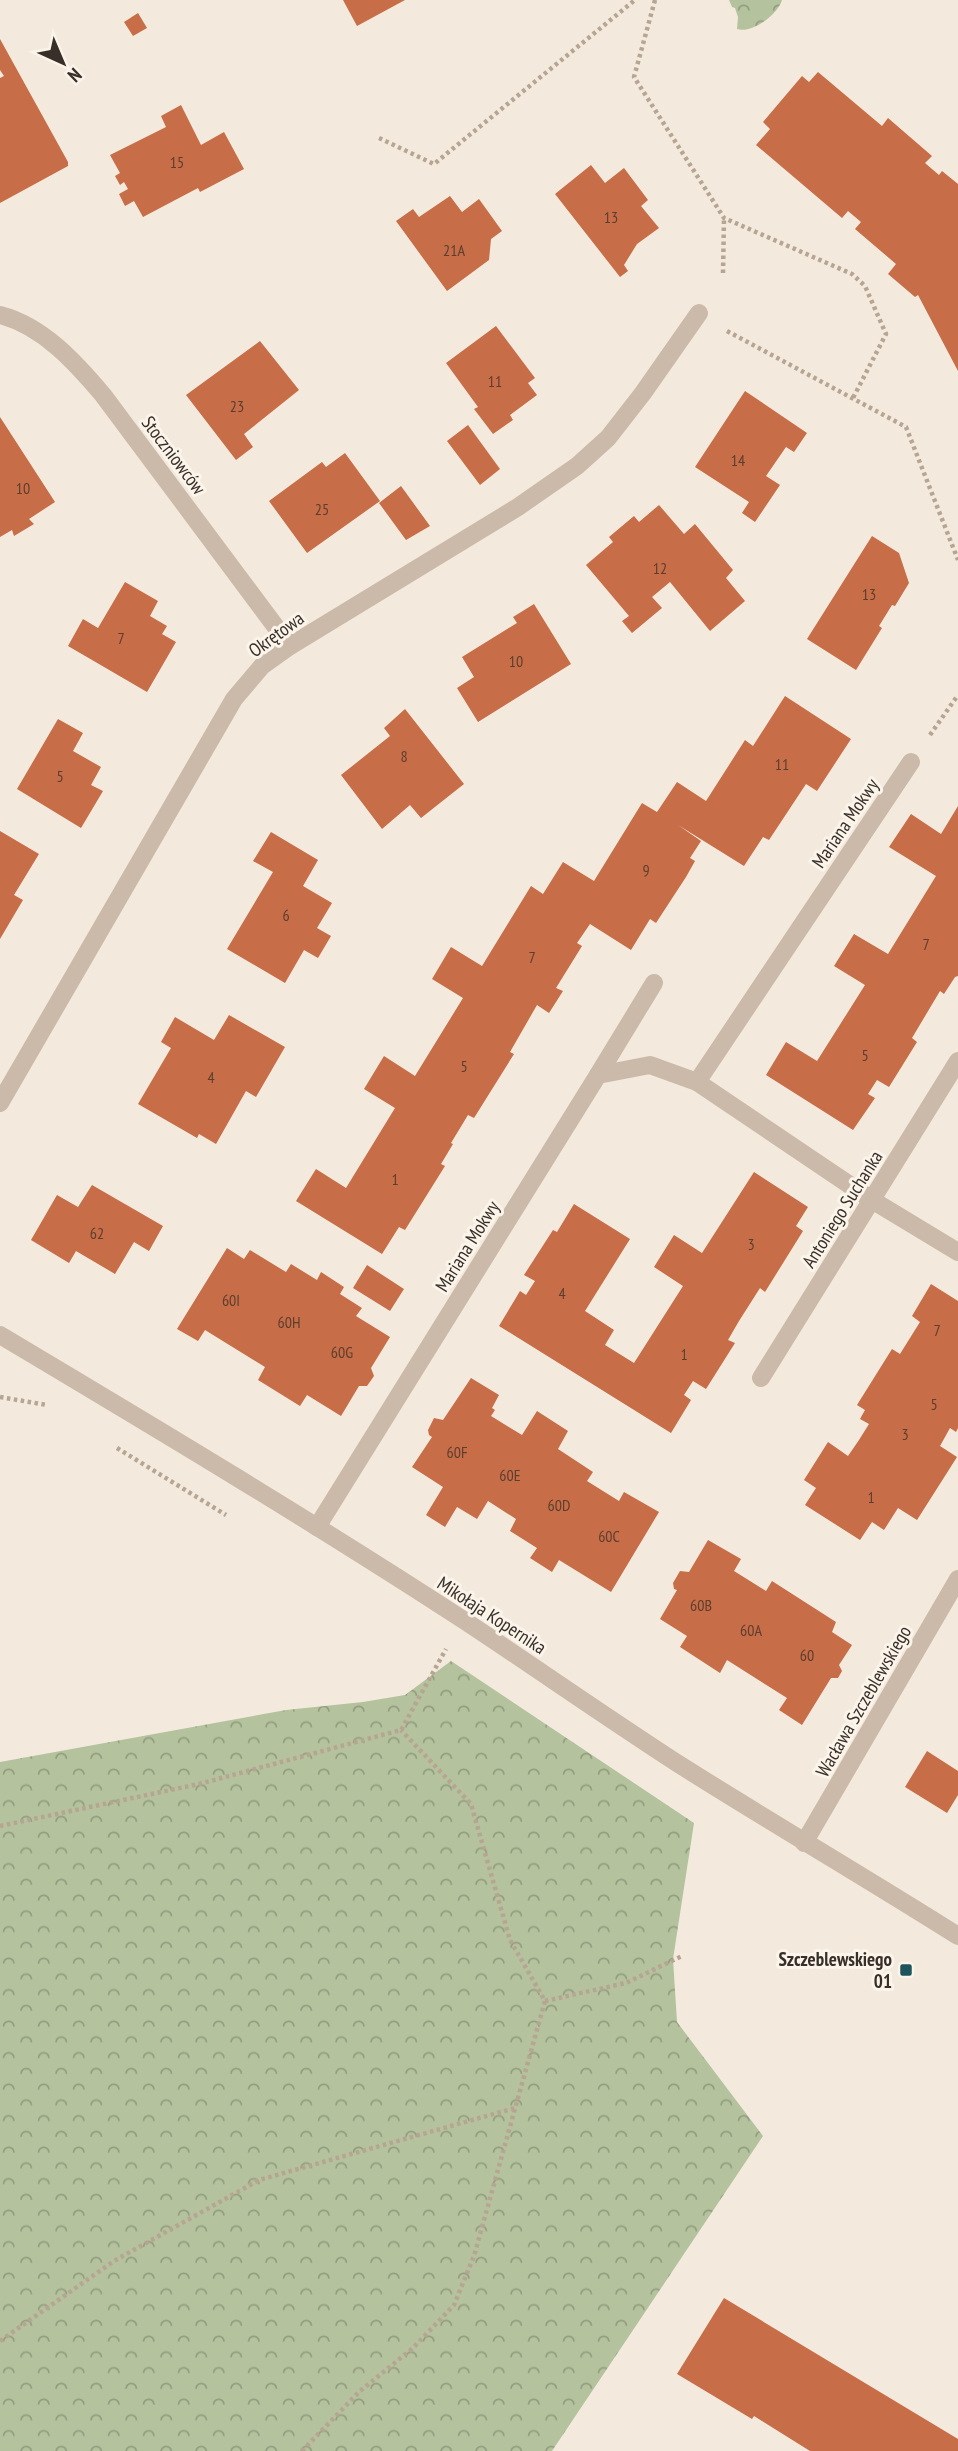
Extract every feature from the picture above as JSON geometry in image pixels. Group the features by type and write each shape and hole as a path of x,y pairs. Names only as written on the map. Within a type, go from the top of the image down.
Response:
{"street":[{"name":"Okrętowa","path":"0,1103 234,699 262,666 290,646 518,507 577,466 608,438 699,313"},
{"name":"Stoczniowców","path":"0,315 17,319 43,336 79,367 290,646"},
{"name":"Mariana Mokwy","path":"697,1082 912,762"},
{"name":"Mariana Mokwy","path":"317,1527 654,983"},
{"name":"Antoniego Suchanka","path":"761,1378 958,1061"},
{"path":"598,1075 650,1065 697,1082 872,1200 958,1252"},
{"name":"Mikołaja Kopernika","path":"0,1335 317,1527 804,1843 878,1885 958,1936"},
{"name":"Wacława Szczeblewskiego","path":"804,1843 958,1579"}],"path":[{"path":"379,138 433,164 635,0"},
{"path":"654,0 634,77 724,218 723,273"},
{"path":"724,218 852,274 865,286 886,334 853,398"},
{"path":"720,327 906,427 958,560"},
{"path":"912,762 958,695"},
{"path":"0,1826 199,1784 401,1730 448,1646"},
{"path":"302,2451 360,2391 413,2348 454,2305 474,2256 545,2001 510,1940 471,1804 401,1730"},
{"path":"545,2001 626,1983 682,1955"},
{"path":"0,2341 114,2261 259,2180 515,2108"}],"green space":[{"path":"729,0 782,0 775,12 763,22 743,30 737,29 738,17"},
{"path":"451,1661 694,1823 673,1959 677,2022 763,2136 552,2451 0,2451 0,1762 286,1710 405,1695"}],"building":[{"path":"343,0 405,0 357,26"},
{"path":"138,13 147,28 133,36 124,22"},
{"path":"0,39 68,166 0,203 0,78 4,76 0,70"},
{"path":"818,72 882,126 888,118 932,156 925,163 939,175 942,171 958,184 958,371 918,295 915,297 888,274 896,264 855,229 861,222 848,211 842,218 756,145 770,129 763,122 802,76 809,82"},
{"path":"181,105 201,145 224,132 244,169 200,192 198,188 143,217 134,201 125,206 119,194 128,189 124,182 120,185 115,176 120,173 110,155 166,127 161,116"},
{"path":"591,165 605,183 624,168 648,200 641,206 659,228 637,244 624,265 628,271 620,277 555,194"},
{"path":"450,196 462,212 479,199 502,231 491,239 489,260 447,291 396,221 413,209 419,217"},
{"path":"496,326 535,378 528,383 537,395 510,415 513,420 493,434 474,409 478,407 446,363"},
{"path":"260,341 299,390 244,434 253,447 236,460 186,395"},
{"path":"745,391 807,433 794,452 786,447 766,476 780,485 755,522 742,513 749,502 695,467"},
{"path":"0,417 55,502 29,519 34,524 14,536 12,530 0,537"},
{"path":"468,425 500,469 480,485 447,441"},
{"path":"345,453 380,501 307,553 269,501 322,462 326,467"},
{"path":"401,486 430,526 406,540 379,503"},
{"path":"659,505 684,534 695,524 733,570 726,578 745,601 710,631 670,582 652,597 662,608 632,633 622,621 629,616 586,565 613,542 609,537 634,516 639,522"},
{"path":"872,536 899,553 909,583 879,626 882,628 856,670 807,639"},
{"path":"125,582 158,601 150,616 167,626 162,634 176,642 147,692 68,646 83,619 98,628"},
{"path":"534,604 571,664 478,722 457,688 474,677 462,657 517,623 513,617"},
{"path":"785,696 851,739 817,791 806,784 769,840 763,837 744,866 678,825 701,841 690,858 695,861 656,923 650,919 631,950 590,924 577,943 582,946 556,988 563,991 549,1013 537,1005 510,1052 514,1054 474,1118 468,1115 451,1143 453,1144 441,1164 445,1166 405,1230 399,1227 382,1254 296,1201 316,1169 346,1188 395,1108 364,1089 384,1056 415,1076 463,998 432,979 451,947 482,966 531,886 543,894 563,862 594,881 642,803 657,812 677,782 706,801 745,740 753,746"},
{"path":"405,709 464,784 421,818 410,805 382,829 341,775 390,736 384,728"},
{"path":"58,719 83,733 73,751 101,767 91,785 103,791 81,828 17,789"},
{"path":"958,806 958,976 944,994 940,991 912,1038 917,1042 889,1087 877,1080 868,1094 875,1098 853,1130 766,1075 786,1042 817,1061 865,985 834,966 854,934 888,954 936,876 889,847 911,814 941,834"},
{"path":"0,831 39,854 14,895 23,900 0,939"},
{"path":"271,832 318,860 303,886 332,903 317,928 331,936 318,958 304,950 285,983 227,949 273,872 253,861"},
{"path":"229,1015 285,1047 256,1097 246,1091 216,1144 199,1134 197,1138 138,1104 171,1048 161,1042 175,1017 214,1040"},
{"path":"754,1172 808,1207 796,1226 803,1231 765,1292 760,1288 739,1321 728,1340 735,1343 706,1389 693,1381 684,1395 691,1400 671,1433 499,1326 520,1291 526,1295 535,1281 524,1275 553,1230 557,1232 574,1204 630,1239 585,1311 614,1330 605,1345 634,1363 683,1286 654,1267 674,1235 702,1253"},
{"path":"92,1185 163,1226 149,1251 134,1242 115,1274 76,1251 69,1263 31,1240 57,1195 78,1207"},
{"path":"227,1248 244,1259 250,1250 286,1272 291,1264 317,1280 321,1272 344,1287 340,1294 362,1308 356,1316 390,1337 371,1368 374,1376 367,1386 359,1386 341,1416 307,1395 300,1406 258,1380 265,1367 205,1330 198,1341 177,1329"},
{"path":"367,1265 404,1289 390,1311 353,1288"},
{"path":"931,1284 958,1301 958,1428 956,1432 950,1428 940,1446 957,1457 917,1520 898,1508 884,1530 872,1522 860,1540 805,1505 816,1488 804,1480 828,1442 848,1456 859,1440 869,1424 860,1419 865,1410 857,1405 892,1349 900,1354 920,1322 912,1316"},
{"path":"471,1378 499,1395 491,1416 522,1435 537,1411 568,1431 558,1449 593,1472 587,1481 619,1501 624,1492 659,1512 611,1592 559,1560 552,1572 530,1558 537,1548 510,1531 516,1519 488,1501 477,1519 457,1507 445,1527 426,1515 443,1487 412,1467 432,1437 428,1430 434,1418 443,1420"},
{"path":"708,1540 741,1559 734,1571 766,1591 772,1581 836,1622 832,1632 852,1645 839,1665 842,1671 838,1678 831,1678 802,1725 779,1710 787,1698 727,1660 720,1673 680,1647 687,1636 660,1619 677,1590 674,1589 673,1583 680,1571 689,1572"},
{"path":"927,1751 958,1771 958,1795 947,1813 905,1787"},
{"path":"724,2298 958,2439 958,2451 810,2451 754,2416 752,2419 677,2374"}],"place":[{"name":"Szczeblewskiego 01","path":"906,1970"}]}
